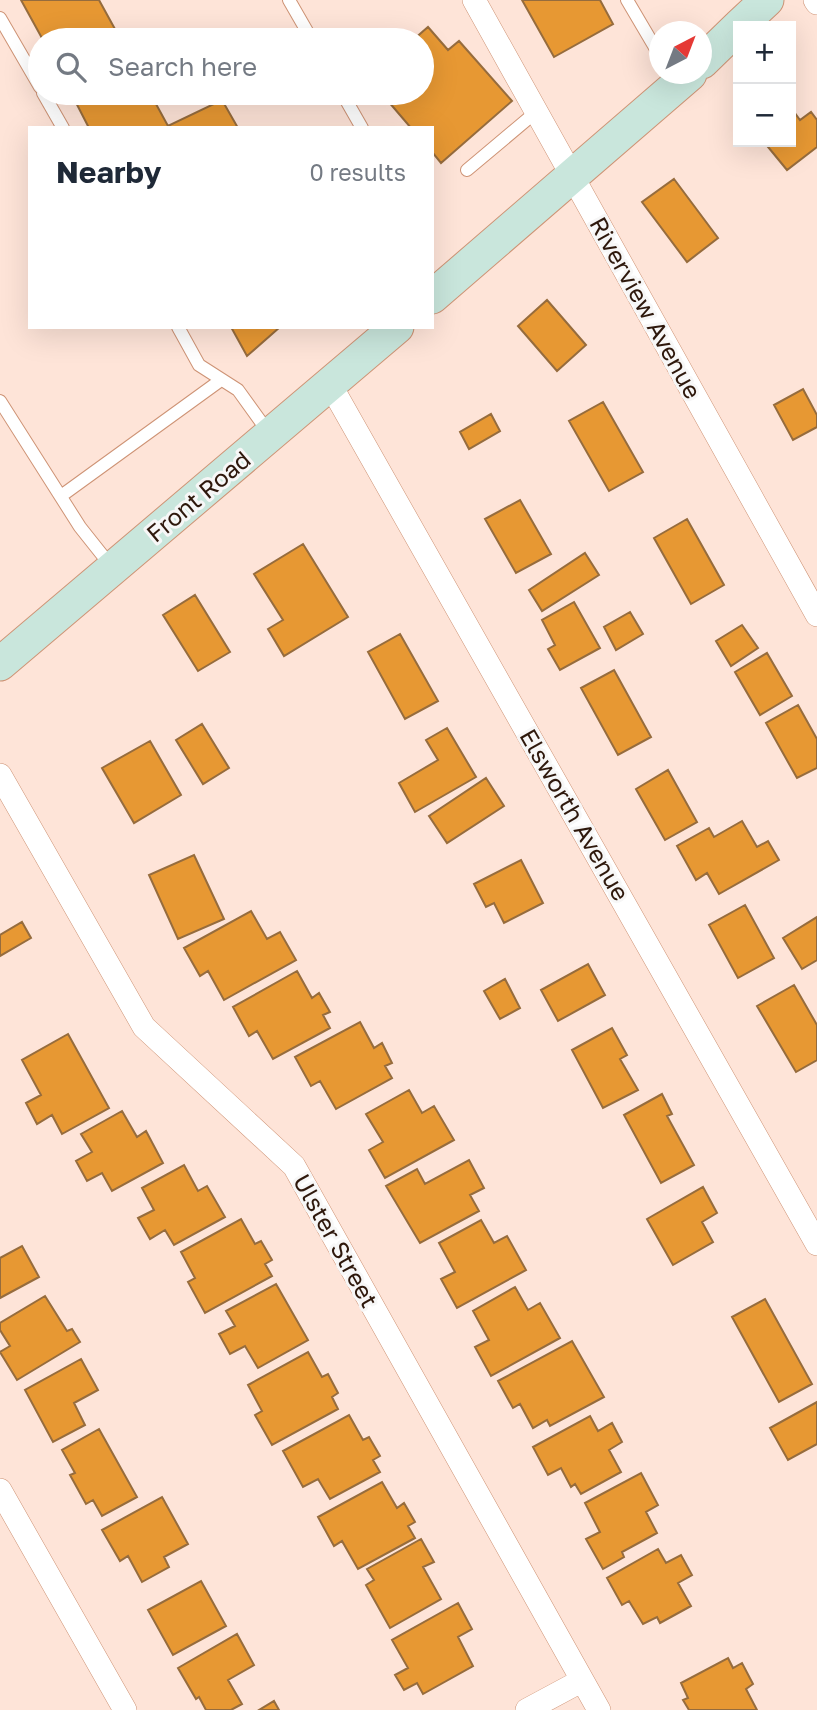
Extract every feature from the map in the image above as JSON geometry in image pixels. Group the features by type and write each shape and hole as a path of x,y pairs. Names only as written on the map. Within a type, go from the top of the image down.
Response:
{"main road":[{"path":"745,21 767,0"},
{"path":"712,53 733,33"},
{"path":"434,295 672,84"},
{"name":"Front Road","path":"0,664 331,386 395,329"}],"street":[{"name":"Riverview Avenue","path":"474,0 817,615"},
{"name":"Elsworth Avenue","path":"331,386 817,1244"},
{"name":"Ulster Street","path":"0,775 144,1027 294,1166 599,1710"},
{"path":"0,1490 125,1710"},
{"path":"527,1710 581,1681"}],"lane":[{"path":"289,0 305,28"},
{"path":"627,0 649,37"},
{"path":"0,18 28,67"},
{"path":"50,105 62,126"},
{"path":"349,105 361,126"},
{"path":"467,170 536,112"},
{"path":"178,329 199,365 238,390 272,436"},
{"path":"61,496 221,380"},
{"path":"0,401 80,527 113,569"}],"building":[{"path":"21,0 99,0 114,28 36,28"},
{"path":"522,0 600,0 613,24 554,57"},
{"path":"434,34 448,50 459,41 512,101 441,163 434,154 434,126 409,126 391,105 434,105"},
{"path":"77,105 157,105 168,126 88,126"},
{"path":"212,105 225,105 237,126 168,126"},
{"path":"811,112 817,120 817,147 787,170 768,147 796,147 796,114 800,120"},
{"path":"674,179 718,238 687,262 642,202"},
{"path":"547,300 586,345 557,371 518,326"},
{"path":"232,329 278,329 247,356"},
{"path":"803,389 817,415 817,427 793,440 774,405"},
{"path":"603,402 643,472 609,491 569,421"},
{"path":"491,414 500,431 469,449 460,432"},
{"path":"520,500 551,554 516,573 485,519"},
{"path":"687,519 724,585 691,604 654,538"},
{"path":"303,544 348,617 284,656 268,629 283,620 254,574"},
{"path":"585,553 599,575 542,611 529,590"},
{"path":"195,595 230,652 198,671 163,615"},
{"path":"574,602 600,648 560,670 548,649 555,645 542,620"},
{"path":"630,612 643,634 616,650 604,627"},
{"path":"742,625 758,648 731,666 716,641"},
{"path":"400,634 438,701 405,719 368,652"},
{"path":"767,653 792,696 760,715 735,672"},
{"path":"614,670 651,737 618,755 581,688"},
{"path":"798,705 817,739 817,768 797,778 766,723"},
{"path":"202,724 229,768 203,784 176,740"},
{"path":"447,728 476,777 415,812 399,783 438,760 426,740"},
{"path":"150,741 181,795 134,823 102,768"},
{"path":"668,770 697,822 665,840 636,789"},
{"path":"486,778 504,806 447,843 429,816"},
{"path":"742,821 757,847 768,841 779,860 719,894 707,873 696,880 677,846 709,828 714,837"},
{"path":"194,855 224,919 178,939 149,875"},
{"path":"521,860 543,903 504,923 494,903 486,907 474,884"},
{"path":"745,905 774,958 738,978 709,925"},
{"path":"251,911 267,939 280,932 296,960 224,1000 208,971 200,976 184,948"},
{"path":"817,917 817,960 802,969 783,938"},
{"path":"22,922 31,938 0,956 0,935"},
{"path":"588,964 605,995 558,1021 541,990"},
{"path":"297,971 312,998 319,993 330,1012 323,1015 330,1028 273,1059 257,1031 249,1036 233,1007"},
{"path":"505,979 520,1008 500,1019 484,991"},
{"path":"794,985 817,1025 817,1060 796,1072 757,1006"},
{"path":"360,1022 374,1048 382,1043 392,1063 385,1066 392,1078 336,1109 320,1081 311,1086 295,1057"},
{"path":"612,1028 627,1055 620,1059 638,1090 603,1108 572,1050"},
{"path":"68,1034 109,1108 62,1134 52,1115 37,1124 26,1103 41,1095 22,1060"},
{"path":"409,1090 422,1113 434,1106 454,1140 385,1178 369,1150 383,1142 366,1114"},
{"path":"662,1094 672,1114 667,1116 694,1165 661,1183 624,1115"},
{"path":"122,1111 137,1137 146,1131 163,1163 112,1191 102,1173 87,1181 76,1161 92,1152 81,1134"},
{"path":"469,1160 484,1188 470,1195 479,1211 420,1243 386,1186 417,1169 425,1184"},
{"path":"184,1165 198,1191 207,1186 225,1217 174,1245 165,1230 150,1239 138,1218 154,1210 142,1188"},
{"path":"703,1187 717,1213 702,1222 713,1242 673,1265 647,1219"},
{"path":"241,1219 255,1244 261,1241 272,1260 265,1264 272,1276 205,1313 188,1282 195,1278 181,1252"},
{"path":"481,1220 494,1243 507,1236 526,1270 457,1308 441,1279 455,1272 439,1243"},
{"path":"22,1246 39,1277 0,1298 0,1258"},
{"path":"276,1284 308,1340 258,1368 245,1346 230,1354 219,1334 235,1326 226,1311"},
{"path":"515,1287 528,1310 540,1303 560,1338 491,1376 475,1347 489,1340 473,1311"},
{"path":"45,1296 67,1331 72,1329 80,1342 17,1380 0,1352 10,1346 0,1330 0,1323"},
{"path":"765,1299 812,1384 779,1402 732,1317"},
{"path":"572,1341 604,1397 550,1426 547,1420 533,1428 520,1404 513,1408 498,1381"},
{"path":"308,1352 322,1377 328,1374 338,1393 332,1397 338,1409 272,1445 255,1415 262,1411 248,1385"},
{"path":"81,1359 98,1390 74,1403 85,1425 53,1442 25,1390"},
{"path":"817,1402 817,1444 788,1460 770,1428"},
{"path":"349,1415 363,1440 369,1437 380,1456 373,1460 380,1472 330,1499 318,1479 303,1487 283,1451"},
{"path":"590,1416 598,1431 612,1423 622,1442 609,1450 621,1472 581,1494 575,1484 571,1487 561,1468 548,1475 533,1447"},
{"path":"99,1429 137,1497 102,1516 93,1500 86,1504 70,1475 75,1473 62,1450"},
{"path":"641,1473 658,1505 646,1512 657,1533 622,1552 624,1557 603,1569 586,1539 600,1532 585,1503"},
{"path":"382,1482 397,1508 404,1503 415,1522 408,1526 415,1538 358,1569 342,1541 334,1546 318,1517"},
{"path":"162,1497 188,1544 164,1557 169,1567 142,1582 128,1556 120,1561 102,1530"},
{"path":"421,1539 434,1562 423,1567 441,1599 390,1628 366,1585 374,1580 367,1569"},
{"path":"658,1549 666,1563 681,1555 692,1575 678,1583 691,1606 660,1623 657,1617 643,1624 629,1601 622,1605 607,1578"},
{"path":"201,1581 226,1626 173,1655 148,1610"},
{"path":"458,1603 472,1629 458,1637 473,1666 423,1694 417,1683 404,1690 395,1675 408,1668 392,1640"},
{"path":"237,1634 254,1665 228,1680 242,1704 231,1710 206,1710 199,1697 196,1699 178,1668"},
{"path":"728,1658 733,1668 742,1663 753,1684 746,1689 757,1710 689,1710 683,1700 688,1698 681,1683"},
{"path":"274,1701 279,1710 259,1710"}]}
